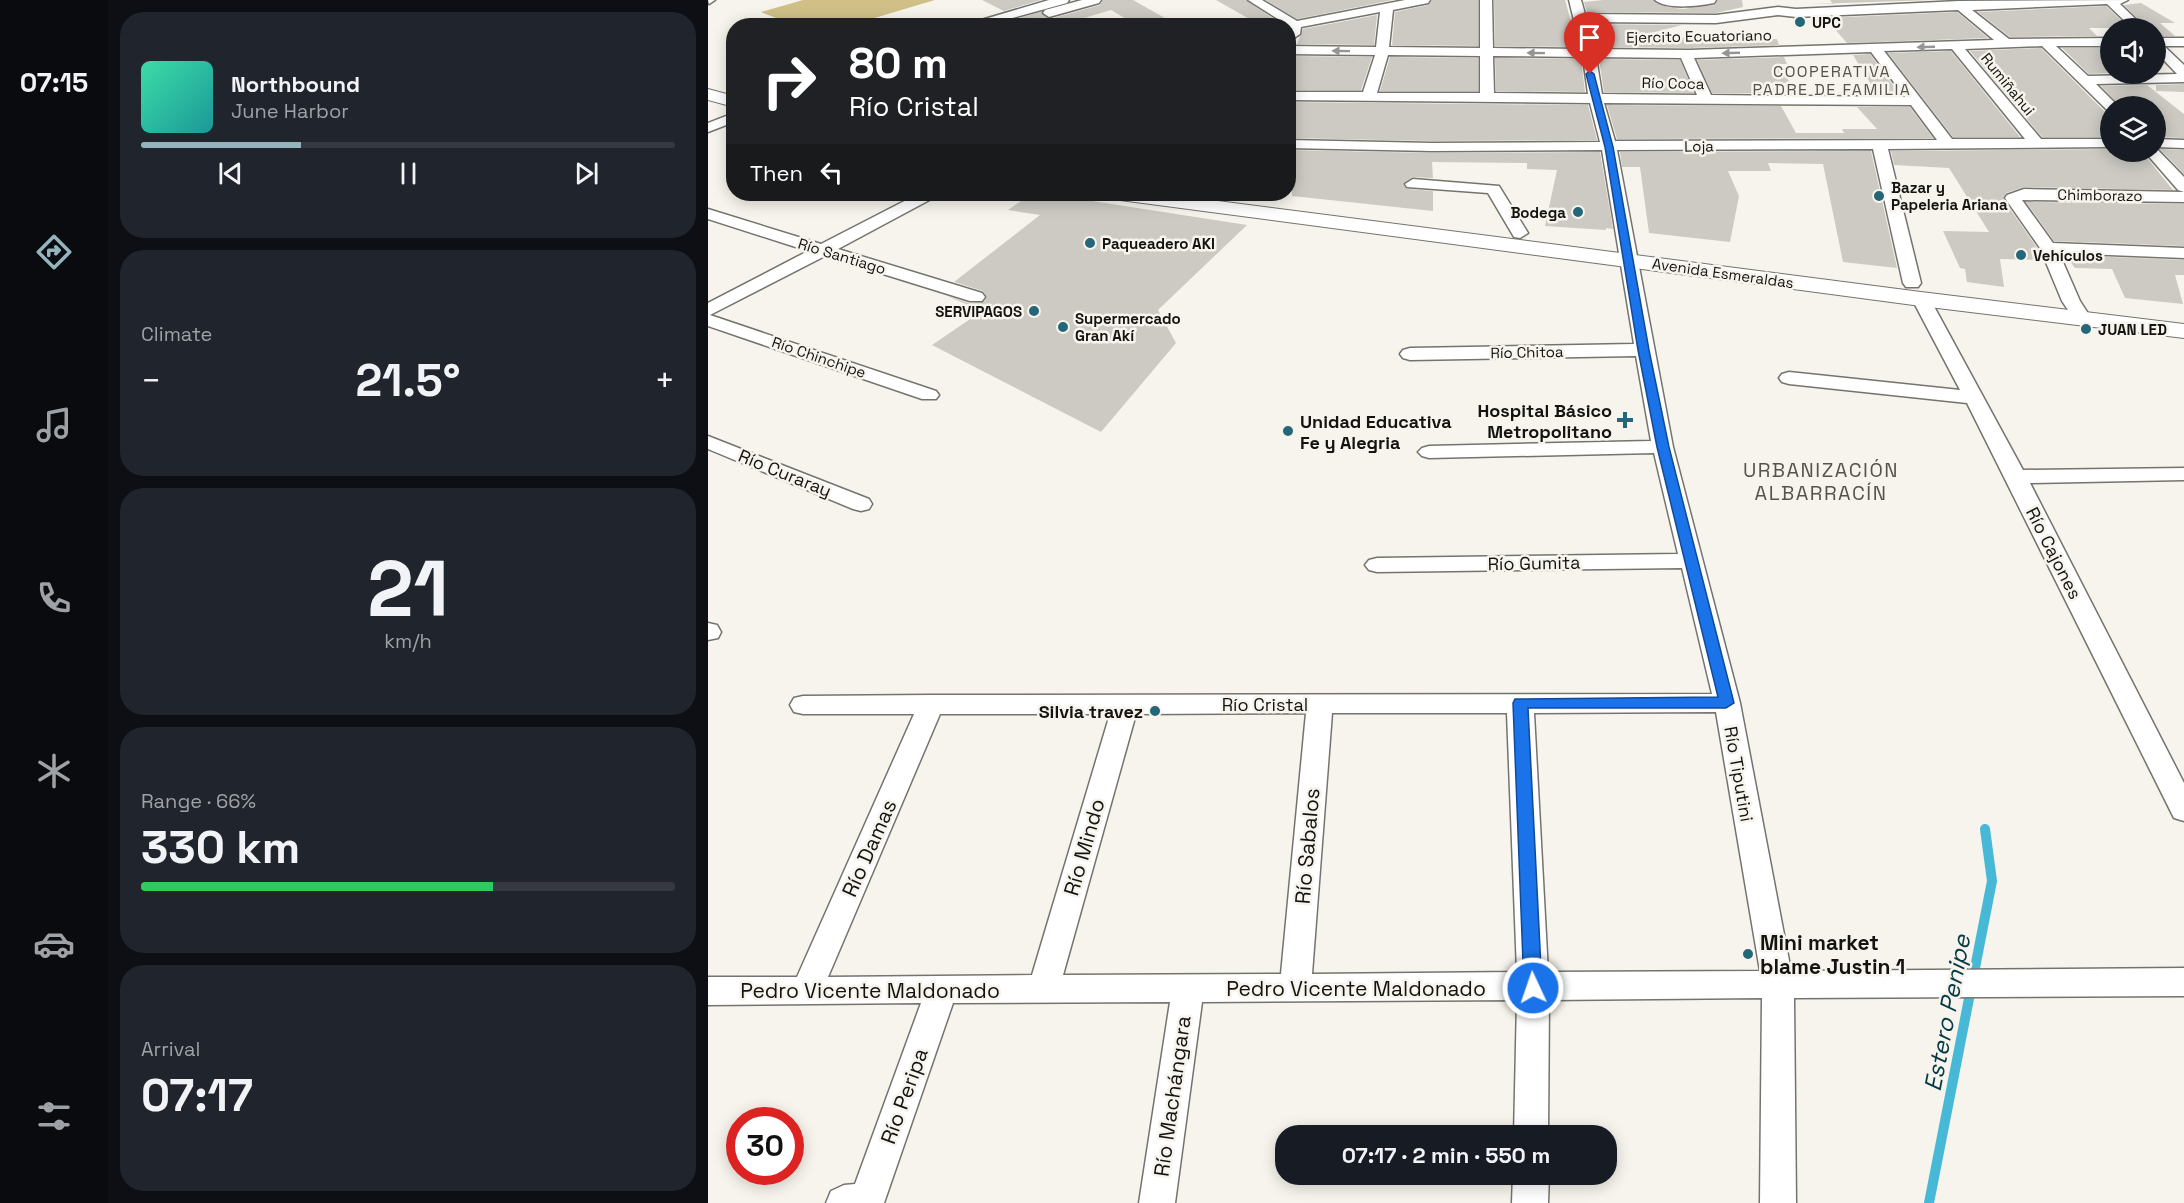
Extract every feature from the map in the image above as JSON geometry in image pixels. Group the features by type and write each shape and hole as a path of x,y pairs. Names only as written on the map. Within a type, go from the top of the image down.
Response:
{"main road":[{"path":"708,81 726,86"},
{"path":"708,94 726,100"},
{"name":"Avenida Esmeraldas","path":"1186,201 1520,233 1627,253"},
{"name":"Avenida Esmeraldas","path":"1254,201 1328,216 1916,291 2077,310 2184,315"},
{"name":"Avenida Esmeraldas","path":"2077,310 2184,331"}],"street":[{"path":"996,18 1063,0"},
{"path":"1038,18 1095,0"},
{"path":"1254,0 1280,18"},
{"path":"1296,25 1389,4 1424,0"},
{"path":"1486,0 1487,98"},
{"name":"Río Tiputini","path":"1575,0 1589,54 1596,99 1609,147 1663,447 1726,703 1778,985 1778,1203"},
{"path":"1661,0 1691,3 1710,0"},
{"path":"2110,0 2129,18"},
{"path":"1579,18 1781,17 1796,13 1997,2 2122,0"},
{"path":"1369,98 1382,52 1389,4"},
{"path":"1959,5 2007,44"},
{"path":"1781,17 1795,51"},
{"path":"2045,42 2101,96"},
{"name":"Ejercito Ecuatoriano","path":"1296,53 1686,54 2100,42"},
{"path":"2166,43 2184,42"},
{"name":"Rumiñahui","path":"1956,46 2036,143"},
{"path":"1875,48 1947,143"},
{"path":"1686,54 1706,100"},
{"path":"2166,55 2184,74"},
{"path":"2086,80 2184,78"},
{"path":"1871,101 1900,83"},
{"name":"Río Coca","path":"1296,96 1914,101"},
{"path":"708,128 726,120"},
{"name":"Loja","path":"1296,144 1609,147 2100,143"},
{"path":"2166,143 2184,144"},
{"name":"Río Cajones","path":"1879,144 1916,291 2016,477 2184,810"},
{"path":"2162,162 2184,187"},
{"path":"1413,184 1493,189 1520,233"},
{"name":"Chimborazo","path":"2048,248 2013,198 2016,195 2184,197"},
{"path":"708,310 915,201"},
{"name":"Río Santiago","path":"708,214 976,297"},
{"path":"2077,310 2048,248 2184,253"},
{"name":"Río Chinchipe","path":"708,320 929,394"},
{"name":"Río Chitoa","path":"1410,354 1644,350"},
{"path":"1789,378 1974,398"},
{"name":"Río Curaray","path":"708,442 861,504"},
{"path":"1429,452 1663,447"},
{"path":"2016,477 2184,474"},
{"name":"Río Gumita","path":"1377,565 1690,561"},
{"path":"1520,703 1533,988 1531,1125"},
{"name":"Río Cristal","path":"803,705 1726,703"},
{"name":"Río Damas","path":"806,991 931,704"},
{"name":"Río Mindo","path":"1043,990 1126,704"},
{"name":"Río Sabalos","path":"1295,989 1320,704"},
{"name":"Pedro Vicente Maldonado","path":"708,991 1533,988 2184,982"},
{"name":"Río Machángara","path":"1157,1203 1188,989"},
{"name":"Río Peripa","path":"859,1202 942,990"},
{"path":"1530,1203 1531,1185"}],"shaded area":[{"path":"803,0 935,0 875,18 776,18 761,12"}],"building":[{"path":"982,0 1041,0 1004,11"},
{"path":"1103,0 1133,0 1165,18 1124,18 1111,10 1084,18 1054,18 1100,5"},
{"path":"1216,0 1246,0 1272,18 1248,18"},
{"path":"1266,0 1393,0 1297,19"},
{"path":"1432,0 1478,0 1478,46 1392,45 1395,12 1428,5"},
{"path":"1494,0 1565,0 1578,47 1495,46"},
{"path":"1653,0 1667,7 1683,9 1714,5 1718,0 1742,0 1743,7 1716,13 1587,12 1584,2"},
{"path":"1830,0 1933,0 1833,3"},
{"path":"2141,3 2175,23 2166,23 2166,18 2137,18 2124,5"},
{"path":"2106,6 2119,18 2100,18 2100,28 2089,28 2097,36 2010,37 1978,12"},
{"path":"1041,12 1049,18 1019,18"},
{"path":"1957,12 1988,38 1847,43 1825,18"},
{"path":"1377,15 1374,45 1297,44 1303,29"},
{"path":"1590,24 1682,25 1643,35 1643,37 1777,39 1779,45 1689,48 1596,47"},
{"path":"2166,28 2175,36 2166,36"},
{"path":"2041,48 2100,107 2100,137 2042,137 1970,51"},
{"path":"2062,48 2100,48 2100,73 2089,74"},
{"path":"1951,51 2020,137 1953,137 1888,53"},
{"path":"1870,54 1900,95 1877,94 1853,55"},
{"path":"1296,56 1372,57 1361,90 1296,90"},
{"path":"1390,57 1478,58 1478,91 1380,91"},
{"path":"1784,57 1787,64 1779,64 1790,83 1770,83 1776,93 1712,93 1697,60"},
{"path":"1495,58 1581,59 1585,92 1496,91"},
{"path":"1599,59 1680,60 1694,93 1604,92"},
{"path":"2184,84 2184,92 2156,91 2156,85"},
{"path":"2147,85 2161,96 2110,96 2101,86"},
{"path":"2166,100 2184,114 2184,138 2166,137"},
{"path":"1296,102 1588,105 1597,140 1432,141 1296,138"},
{"path":"1607,105 1781,106 1796,133 1844,133 1842,129 1877,129 1857,107 1910,107 1933,138 1617,139"},
{"path":"2100,149 2100,162 2150,162 2173,190 2024,187 2006,193 2003,199 2038,249 2042,260 2000,259 2004,287 1967,282 1965,269 1960,268 1943,231 1989,232 1949,168 1894,165 1891,151"},
{"path":"2166,149 2184,150 2184,174 2166,155"},
{"path":"1296,150 1432,153 1600,152 1613,229 1545,226 1557,170 1527,169 1527,163 1432,162 1433,178 1413,177 1403,184 1407,189 1433,191 1433,211 1296,196"},
{"path":"1871,151 1897,268 1843,262 1823,164 1768,163 1771,171 1728,171 1739,196 1730,242 1649,233 1640,167 1622,167 1620,152"},
{"name":"Supermercado Gran Akí","path":"1021,201 1092,201 1247,225 1158,310 1176,343 1101,432 932,345 982,311 947,296 969,303 984,302 987,297 983,291 954,282 1040,215 1008,210"},
{"path":"2026,202 2184,204 2184,246 2054,241"},
{"path":"2062,255 2184,260 2184,275 2175,275 2183,304 2125,298 2112,269 2075,268"}],"waterway":[{"name":"Estero Penipe","path":"1929,1203 1992,881 1985,829"}],"place":[{"name":"UPC","path":"1800,22"},
{"name":"Bazar y Papeleria Ariana","path":"1879,196"},
{"name":"Bodega","path":"1578,212"},
{"name":"Paqueadero AKI","path":"1090,243"},
{"name":"Vehículos","path":"2021,255"},
{"name":"SERVIPAGOS","path":"1034,311"},
{"name":"Supermercado Gran Akí","path":"1063,327"},
{"name":"JUAN LED","path":"2086,329"},
{"name":"Hospital Básico Metropolitano","path":"1625,420"},
{"name":"Unidad Educativa Fe y Alegria","path":"1288,431"},
{"name":"Silvia travez","path":"1155,711"},
{"name":"Mini market blame Justin 1","path":"1748,954"}],"district":[{"name":"COOPERATIVA PADRE DE FAMILIA","path":"1832,80"},
{"name":"URBANIZACIÓN ALBARRACÍN","path":"1821,482"}],"route":[{"path":"1533,988 1520,703 1726,703 1663,447 1609,147 1590,74"}]}
